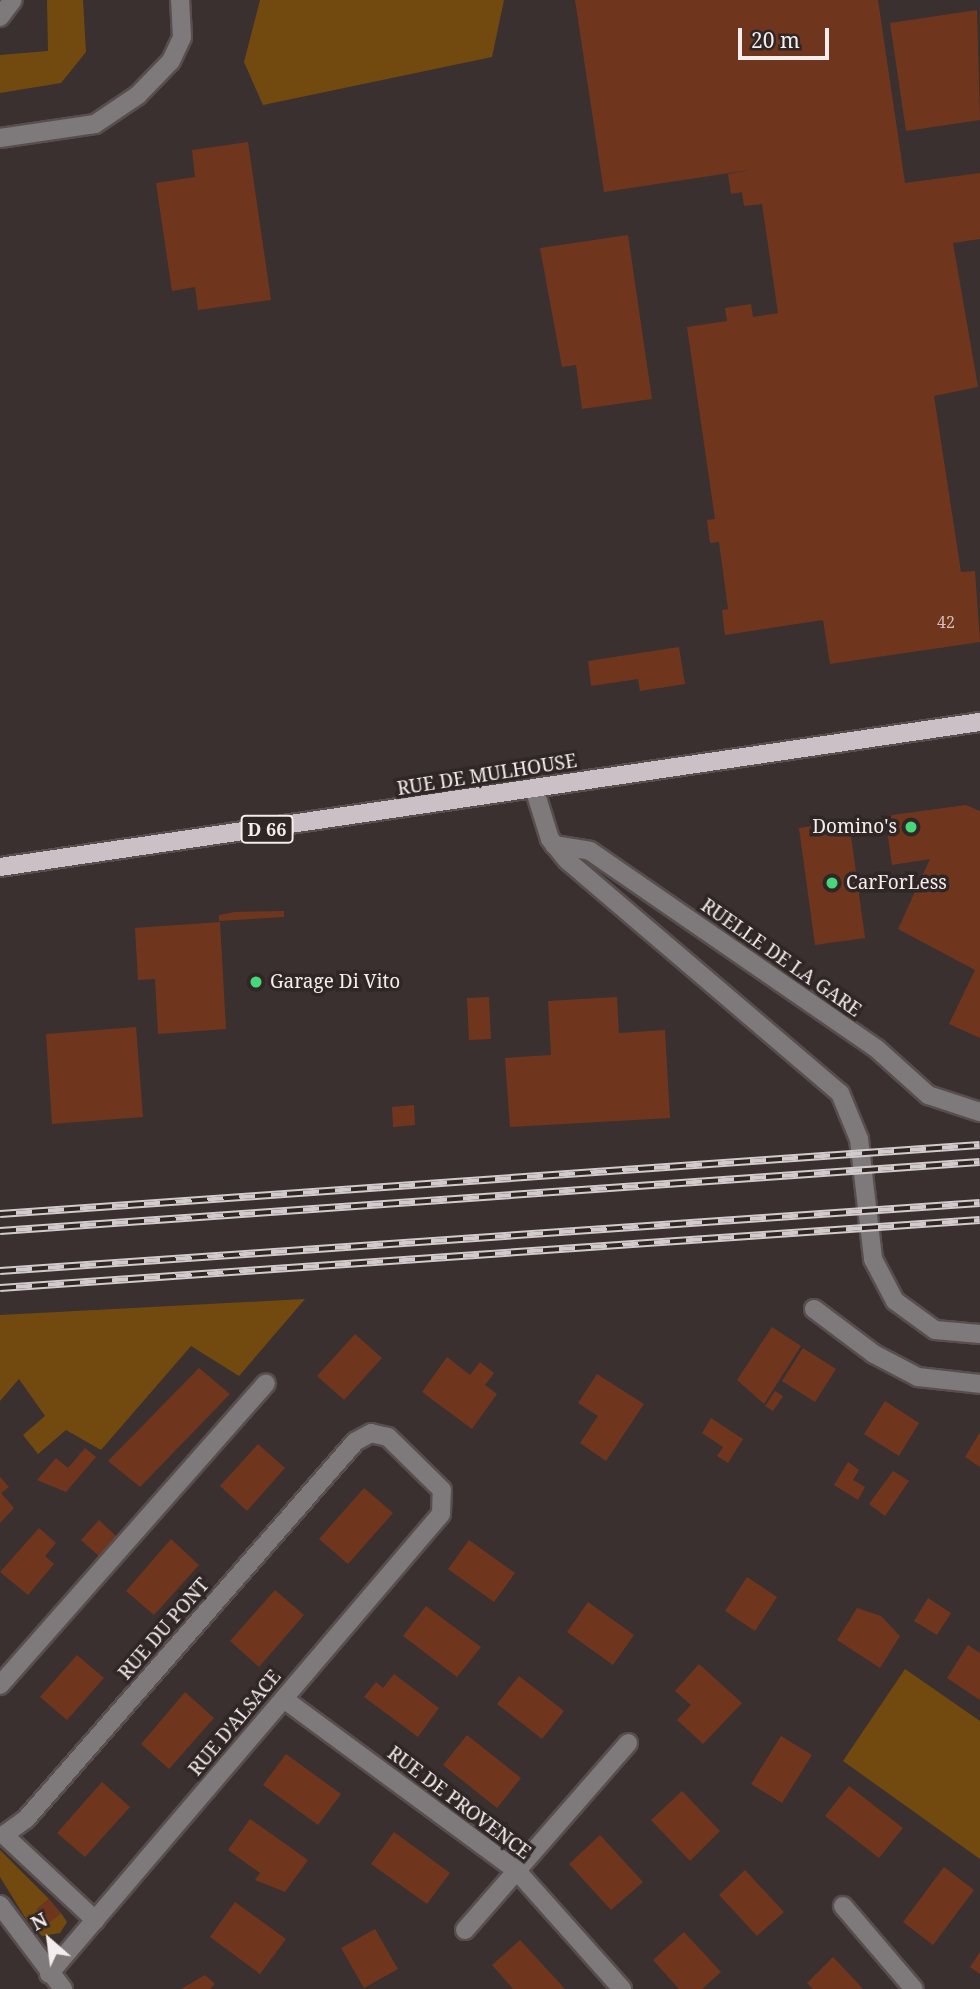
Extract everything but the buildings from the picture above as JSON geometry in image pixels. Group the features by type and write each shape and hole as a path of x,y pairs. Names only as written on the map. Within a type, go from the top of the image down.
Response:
{"main road":[{"name":"RUE DE MULHOUSE","path":"0,867 980,722"}],"street":[{"path":"0,17 13,0"},
{"path":"0,138 95,124 138,95 171,61 182,37 180,0"},
{"path":"534,789 554,845 840,1093 859,1139 870,1243 878,1275 902,1309 935,1329 980,1334"},
{"name":"RUELLE DE LA GARE","path":"554,845 590,851 877,1049 928,1095 980,1112"},
{"path":"814,1309 898,1367 940,1382 980,1384"},
{"path":"0,1685 266,1384"},
{"name":"RUE DU PONT","path":"95,1920 2,1831 26,1819 362,1436 388,1437 445,1496"},
{"name":"RUE D'ALSACE","path":"53,1983 95,1920 440,1514 445,1496"},
{"name":"RUE DE PROVENCE","path":"284,1699 517,1871 622,1989"},
{"path":"465,1930 628,1743"},
{"path":"0,1905 53,1983"},
{"path":"843,1906 914,1989"}],"shaded area":[{"path":"47,0 83,0 86,52 61,83 0,93 0,55 48,51"},
{"path":"260,0 504,0 492,57 263,105 244,62"},
{"path":"305,1299 239,1376 191,1346 101,1450 66,1430 38,1454 23,1435 45,1416 19,1379 0,1401 0,1315"},
{"path":"905,1669 980,1721 980,1859 843,1761"},
{"path":"0,1850 49,1899 37,1909 48,1923 61,1913 67,1922 60,1933 42,1936 26,1919 0,1877"}],"railway":[{"path":"0,1214 980,1145"},
{"path":"0,1231 980,1162"},
{"path":"0,1271 980,1203"},
{"path":"0,1288 980,1220"}],"place":[{"name":"Domino's","path":"911,827"},
{"name":"CarForLess","path":"832,883"},
{"name":"Garage Di Vito","path":"256,982"}]}
